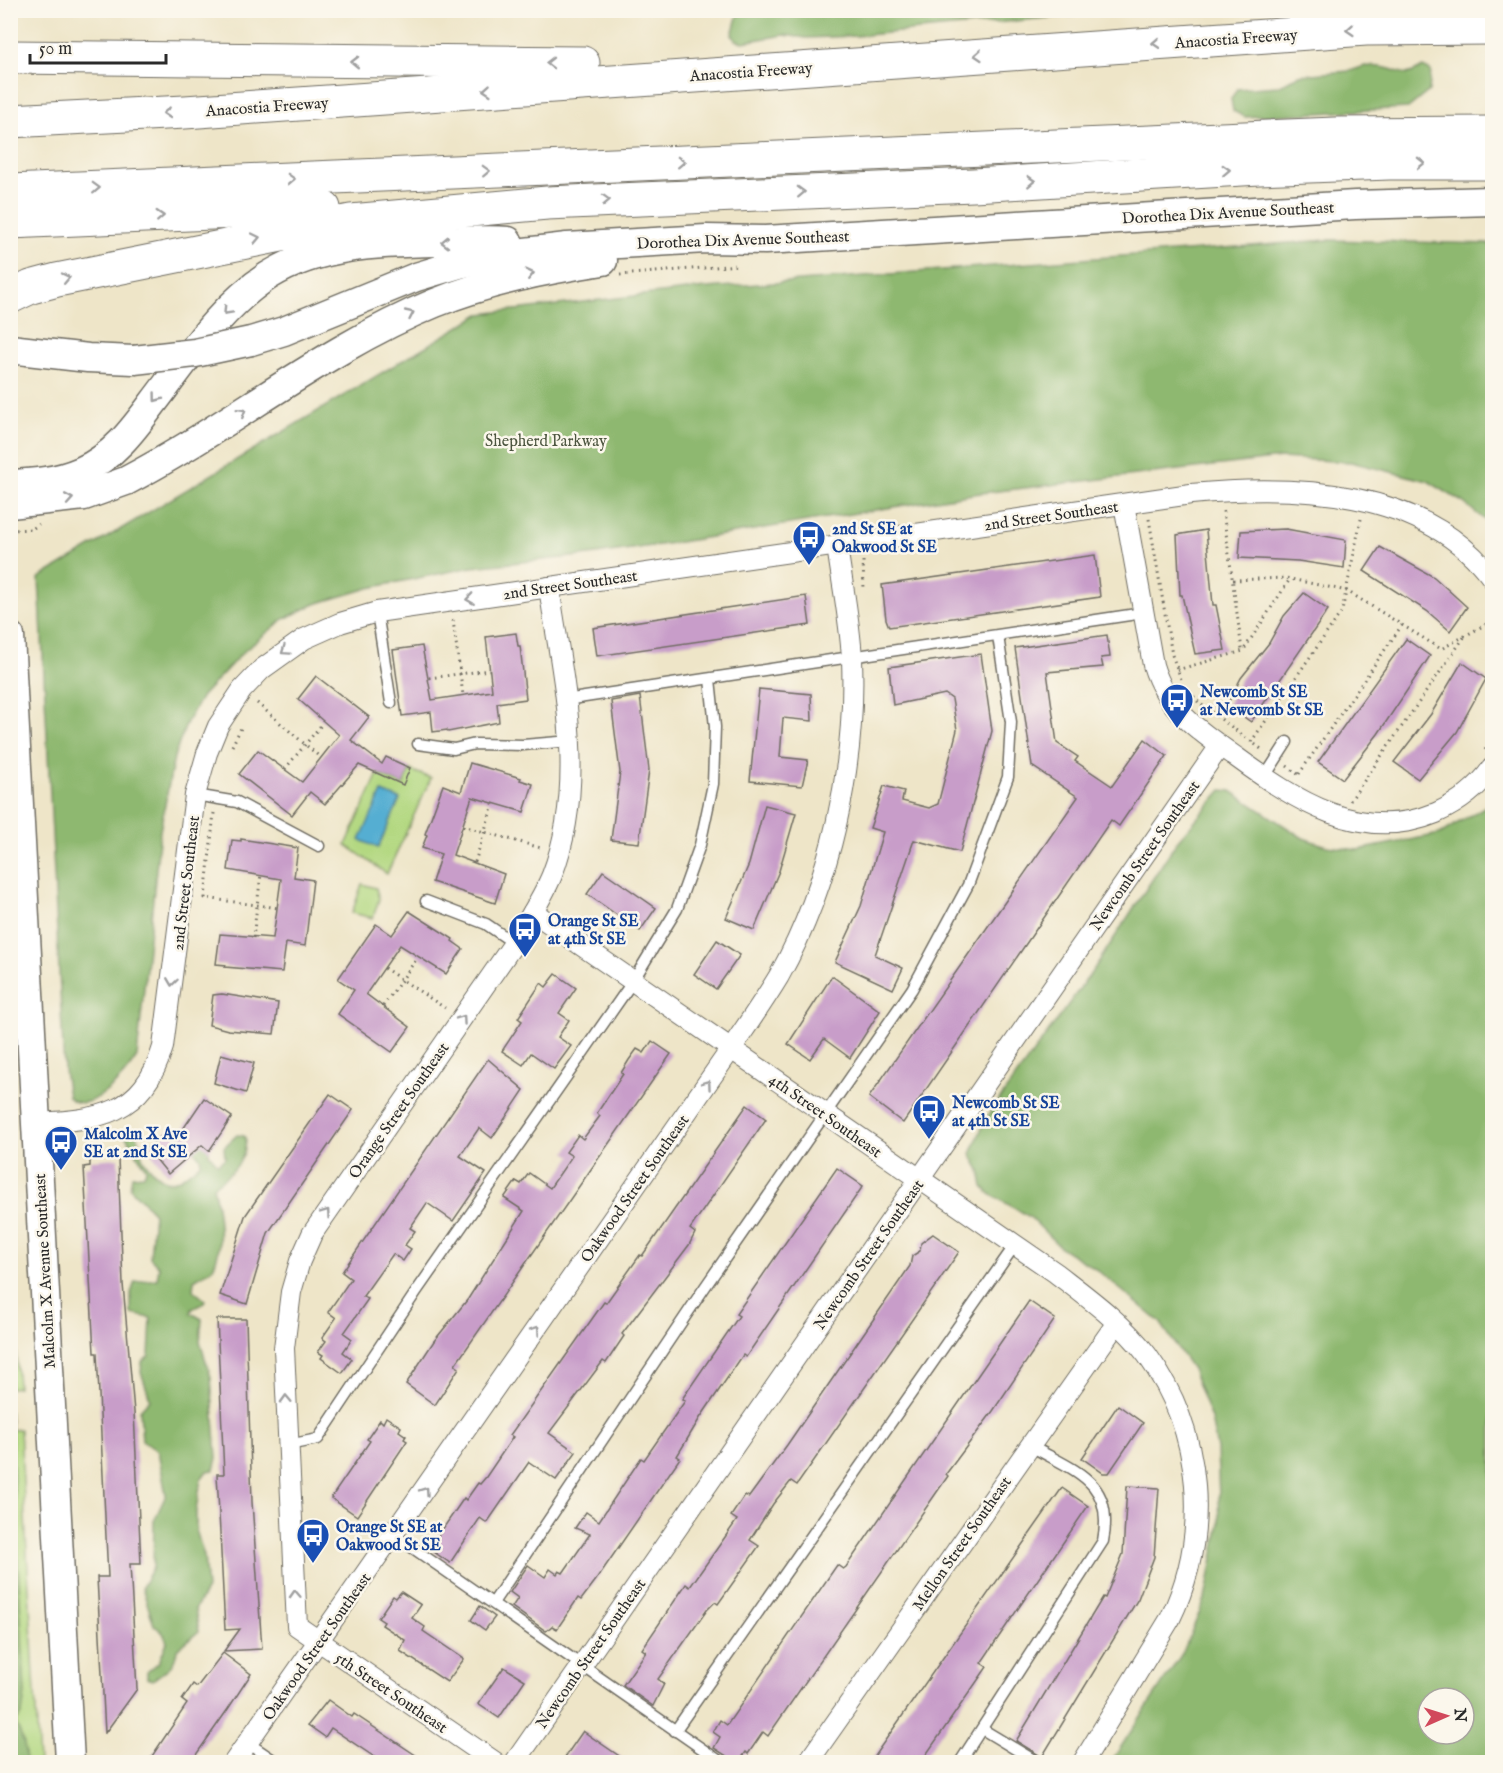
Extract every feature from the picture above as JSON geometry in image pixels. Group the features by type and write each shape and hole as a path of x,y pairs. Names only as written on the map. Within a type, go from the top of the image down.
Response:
{"highway":[{"name":"Anacostia Freeway","path":"22,120 1366,29 1492,28"},
{"path":"21,57 476,63 743,58 839,65"},
{"path":"24,206 1335,134 1492,133"},
{"path":"10,297 57,280 307,228 382,217 548,203 973,185 1280,167 1492,163"},
{"path":"24,206 484,200 548,203"}],"main road":[{"name":"Dorothea Dix Avenue Southeast","path":"10,349 134,360 195,353 284,331 436,270 508,254 567,247 706,239 765,240 1366,204 1492,201"},
{"path":"10,504 71,499 113,487 160,462 370,334 453,296 556,268 627,258 707,252 765,240"},
{"path":"10,484 62,478 83,470 108,454 130,434 232,305 269,276 297,262 340,249 385,244 501,241 567,247"},
{"name":"Malcolm X Avenue Southeast","path":"10,636 70,1762"}],"street":[{"name":"2nd Street Southeast","path":"36,1123 86,1120 110,1114 136,1096 154,1071 163,1047 195,795 202,767 219,726 234,702 262,669 316,633 377,612 1124,504 1210,492 1249,490 1298,492 1389,507 1413,515 1443,531 1468,551 1492,578"},
{"path":"1124,504 1153,665 1165,693 1184,718 1264,778 1289,794 1336,816 1363,822 1391,824 1427,816 1444,809 1474,788 1485,763"},
{"name":"Oakwood Street Southeast","path":"234,1762 731,1049 778,977 805,922 819,883 844,779 852,659 837,546"},
{"name":"Orange Street Southeast","path":"319,1641 297,1626 284,1361 286,1318 295,1275 306,1248 324,1216 514,943 551,877 566,830 572,782 571,741 549,587"},
{"name":"Newcomb Street Southeast","path":"515,1762 1220,746"},
{"name":"4th Street Southeast","path":"533,912 1072,1286 1145,1353 1174,1401 1183,1425 1195,1475 1196,1527 1192,1554 1176,1607 1083,1762"},
{"name":"Mellon Street Southeast","path":"808,1762 1116,1324"},
{"name":"5th Street Southeast","path":"319,1641 495,1762"}],"lane":[{"path":"377,612 391,703"},
{"path":"565,700 852,659 1143,613"},
{"path":"493,1603 705,1287 918,978 968,885 1008,777 1011,722 998,636"},
{"path":"288,1445 318,1439 416,1292 633,981 677,909 700,845 713,784 715,727 710,679"},
{"path":"418,744 454,749 475,744 523,745 571,741"},
{"path":"1264,778 1287,742"},
{"path":"195,795 237,802 320,846"},
{"path":"426,901 486,924 514,943"},
{"path":"675,1731 1015,1245"},
{"path":"960,1762 1103,1541 1106,1507 1091,1484 1083,1476 1029,1445"},
{"path":"394,1535 721,1762"},
{"path":"982,1729 1037,1762"},
{"path":"248,1743 276,1762"}],"path":[{"path":"611,276 746,264"},
{"path":"1233,508 1223,509 1243,651"},
{"path":"1251,742 1342,611 1362,520 1351,517"},
{"path":"1144,520 1159,518"},
{"path":"1149,519 1172,655 1183,683 1200,703 1305,779"},
{"path":"10,530 32,529 45,520"},
{"path":"864,590 862,561 873,559"},
{"path":"1233,580 1290,579 1347,591 1441,649 1492,621"},
{"path":"1177,670 1243,651 1290,579"},
{"path":"452,618 463,695"},
{"path":"1299,774 1402,625"},
{"path":"1350,801 1465,636"},
{"path":"429,678 489,670"},
{"path":"252,711 263,695"},
{"path":"257,703 304,746 321,758"},
{"path":"227,755 246,720"},
{"path":"285,769 322,724"},
{"path":"1485,763 1492,740"},
{"path":"217,797 205,898 279,908"},
{"path":"1342,798 1360,802"},
{"path":"475,862 493,804"},
{"path":"463,826 543,848"},
{"path":"253,938 261,874"},
{"path":"383,1006 418,957"},
{"path":"384,968 446,1008"}],"green space":[{"path":"742,10 1088,10 1088,13 856,36 806,38 784,35 743,42 736,40 732,35 737,17"},
{"path":"1365,66 1383,67 1404,74 1423,67 1431,71 1429,91 1408,108 1245,117 1233,111 1231,99 1237,89 1279,86 1299,75 1350,71"},
{"name":"Shepherd Parkway","path":"1328,240 1492,244 1492,526 1464,503 1428,481 1351,462 1281,458 973,494 680,542 582,556 472,567 369,588 315,604 284,619 243,652 202,696 187,722 174,757 160,831 137,1057 116,1083 97,1098 87,1102 77,1102 68,1097 64,1070 39,578 480,314 695,289"},
{"path":"410,770 431,778 387,874 346,845 378,774 403,785"},
{"path":"1222,790 1231,791 1303,838 1327,846 1358,850 1440,834 1492,802 1492,1762 1111,1762 1183,1652 1205,1599 1220,1523 1217,1449 1211,1419 1192,1369 1160,1322 1097,1270 1060,1247 1030,1217 990,1194 983,1187 980,1170 971,1154 986,1118 1094,969 1178,840"},
{"path":"362,884 376,888 379,899 373,918 352,913"},
{"path":"136,1132 146,1164 167,1182 180,1179 201,1163 200,1157 181,1138 209,1143 209,1154 218,1164 225,1158 224,1147 237,1135 244,1136 246,1140 243,1155 236,1167 213,1186 218,1216 218,1251 212,1269 194,1280 193,1290 205,1300 204,1303 192,1309 191,1313 202,1319 200,1342 211,1377 217,1458 214,1470 207,1471 201,1479 196,1511 196,1530 204,1556 207,1589 195,1609 199,1631 177,1650 170,1667 153,1680 147,1678 147,1672 159,1662 167,1642 163,1633 154,1625 142,1587 153,1568 154,1521 166,1495 158,1451 142,1441 140,1410 150,1399 141,1372 142,1362 149,1356 151,1318 131,1314 131,1293 135,1282 157,1279 159,1267 150,1257 154,1213 130,1188 132,1176 144,1175 146,1169 125,1135"},
{"path":"10,1248 18,1387 11,1388 10,1388"},
{"path":"10,1411 25,1694 22,1713 16,1723 24,1744 26,1762 10,1762"},
{"path":"20,1429 39,1762 11,1762 10,1430"}],"water":[{"path":"382,792 400,799 378,848 360,840"}],"building":[{"path":"1286,529 1346,540 1344,568 1298,561 1239,558 1241,531"},
{"path":"1206,530 1213,605 1216,605 1225,650 1195,654 1182,595 1180,595 1177,535"},
{"path":"1380,547 1434,577 1467,607 1450,631 1427,611 1364,571"},
{"path":"1095,555 1100,597 889,627 886,619 882,585"},
{"path":"1304,593 1328,610 1251,722 1227,705 1241,678 1269,643 1284,616"},
{"path":"806,596 810,625 597,656 593,628"},
{"path":"516,633 518,646 520,646 526,699 497,703 499,722 448,732 447,730 433,732 431,712 402,716 393,650 422,646 432,700 492,691 486,637"},
{"path":"1107,635 1110,657 1101,658 1103,667 1047,672 1057,743 1078,757 1075,761 1112,786 1145,739 1167,756 1119,826 1111,820 903,1123 869,1097 1078,797 1032,766 1015,648"},
{"path":"1406,639 1430,656 1378,734 1343,779 1318,762"},
{"path":"981,654 992,731 960,852 914,840 875,955 903,968 893,989 835,962 861,906 883,832 870,828 884,786 904,791 902,801 929,808 938,804 957,730 952,699 945,694 893,705 889,667"},
{"path":"1462,662 1486,679 1457,732 1418,779 1394,762 1431,714"},
{"path":"316,676 369,717 351,740 382,764 386,757 410,768 403,785 359,765 325,804 310,792 292,815 239,774 258,750 302,782 339,735 298,699"},
{"path":"759,689 811,694 812,721 783,718 780,757 808,760 802,786 750,781"},
{"path":"640,696 649,770 639,843 611,840 620,772 611,701"},
{"path":"470,763 521,778 520,780 533,784 524,812 472,797 453,855 504,874 495,903 432,882 441,854 422,848 443,785 461,792"},
{"path":"765,805 796,813 779,871 754,930 726,918 749,864"},
{"path":"241,839 298,848 294,877 313,880 305,946 286,943 282,972 225,967 226,965 216,964 220,934 273,938 281,879 228,870 232,840 241,841"},
{"path":"603,871 656,908 640,931 587,894"},
{"path":"409,911 453,939 452,941 463,949 446,974 400,945 366,994 410,1027 392,1052 338,1014 354,990 338,979 376,924 392,935"},
{"path":"717,940 740,955 716,989 694,974"},
{"path":"556,974 576,988 559,1013 569,1020 558,1037 571,1046 554,1069 531,1053 523,1065 502,1051 522,1021 518,1018 541,983 546,987"},
{"path":"832,976 880,1011 850,1058 824,1039 810,1059 788,1044"},
{"path":"222,994 278,1003 274,1034 228,1030 209,1025 213,995"},
{"path":"652,1041 671,1054 455,1365 459,1368 435,1405 406,1384 434,1341 468,1299 524,1211 504,1198 516,1181 521,1184 529,1173 550,1188 572,1156 566,1152 578,1135 583,1139 600,1116 597,1113 623,1074 621,1073 629,1060 637,1049 644,1053"},
{"path":"221,1054 254,1063 246,1093 214,1083"},
{"path":"488,1059 524,1090 492,1138 479,1128 460,1156 486,1173 453,1221 427,1203 410,1228 415,1231 405,1245 411,1249 403,1261 393,1254 363,1296 368,1299 344,1333 352,1339 343,1352 352,1359 342,1373 321,1358 323,1355 318,1352 326,1341 322,1338 336,1318 328,1312 351,1279 342,1272"},
{"path":"330,1094 353,1110 268,1233 247,1304 220,1295 245,1216"},
{"path":"204,1098 232,1117 209,1151 202,1145 168,1174 147,1148 170,1129 177,1138"},
{"path":"747,1105 766,1119 690,1229 695,1233 689,1245 622,1334 624,1336 606,1363 603,1361 549,1433 576,1452 556,1480 529,1462 487,1523 480,1518 450,1563 434,1552 436,1549 431,1546 464,1498 466,1500 478,1483 480,1484 486,1477 513,1437 510,1435 604,1302 606,1303 640,1255 642,1256"},
{"path":"118,1158 123,1284 134,1412 141,1564 130,1564 137,1689 105,1733 97,1577 108,1577 97,1353 94,1353 84,1167 90,1166 90,1160"},
{"path":"837,1168 863,1186 746,1357 743,1355 700,1418 677,1456 680,1458 596,1580 581,1600 578,1598 557,1629 552,1626 546,1631 512,1607 518,1598 510,1592 528,1565 545,1577 550,1569 557,1574 559,1571 563,1573 590,1534 575,1528 586,1512 599,1521 641,1458 644,1460 685,1401 682,1399 739,1316 736,1314"},
{"path":"933,1234 959,1252 797,1485 791,1481 773,1504 750,1540 759,1546 718,1604 715,1602 707,1610 658,1679 664,1684 653,1706 623,1685 646,1652 642,1649 686,1584 690,1587 737,1520 731,1516 745,1495 749,1497 787,1445 910,1266 912,1256 920,1251 921,1243"},
{"path":"1029,1301 1055,1319 993,1411 946,1474 948,1476 768,1736 763,1732 748,1754 746,1752 739,1762 714,1748 720,1737 713,1732 720,1720 727,1725 837,1565 843,1569 846,1567"},
{"path":"217,1319 246,1319 252,1502 262,1649 224,1651 240,1629 225,1630 217,1474 224,1474"},
{"path":"1118,1405 1143,1423 1109,1473 1103,1473 1082,1458"},
{"path":"386,1417 401,1427 399,1431 406,1436 404,1439 407,1441 357,1516 331,1498 370,1441 367,1439 380,1420 383,1423"},
{"path":"1127,1486 1159,1488 1154,1557 1138,1599 1042,1757 1016,1741 1103,1597 1105,1598 1123,1554"},
{"path":"1062,1488 1088,1506 981,1663 987,1667 921,1762 870,1762"},
{"path":"401,1592 421,1605 412,1618 425,1627 423,1631 464,1659 447,1682 400,1651 405,1640 382,1625 384,1622 378,1618 393,1596 396,1598"},
{"path":"480,1606 495,1617 485,1630 471,1620"},
{"path":"223,1653 251,1674 228,1709 191,1762 148,1762 187,1704 182,1700 193,1684 197,1687"},
{"path":"504,1667 525,1680 499,1718 478,1704"},
{"path":"328,1700 352,1717 354,1714 426,1762 382,1762 331,1728 325,1737 308,1725"},
{"path":"583,1731 628,1762 573,1762 565,1757"}],"place":[{"name":"2nd St SE at Oakwood St SE","path":"809,566"},
{"name":"Newcomb St SE at Newcomb St SE","path":"1177,729"},
{"name":"Orange St SE at 4th St SE","path":"525,958"},
{"name":"Newcomb St SE at 4th St SE","path":"929,1140"},
{"name":"Malcolm X Ave SE at 2nd St SE","path":"61,1171"},
{"name":"Orange St SE at Oakwood St SE","path":"313,1564"}]}
